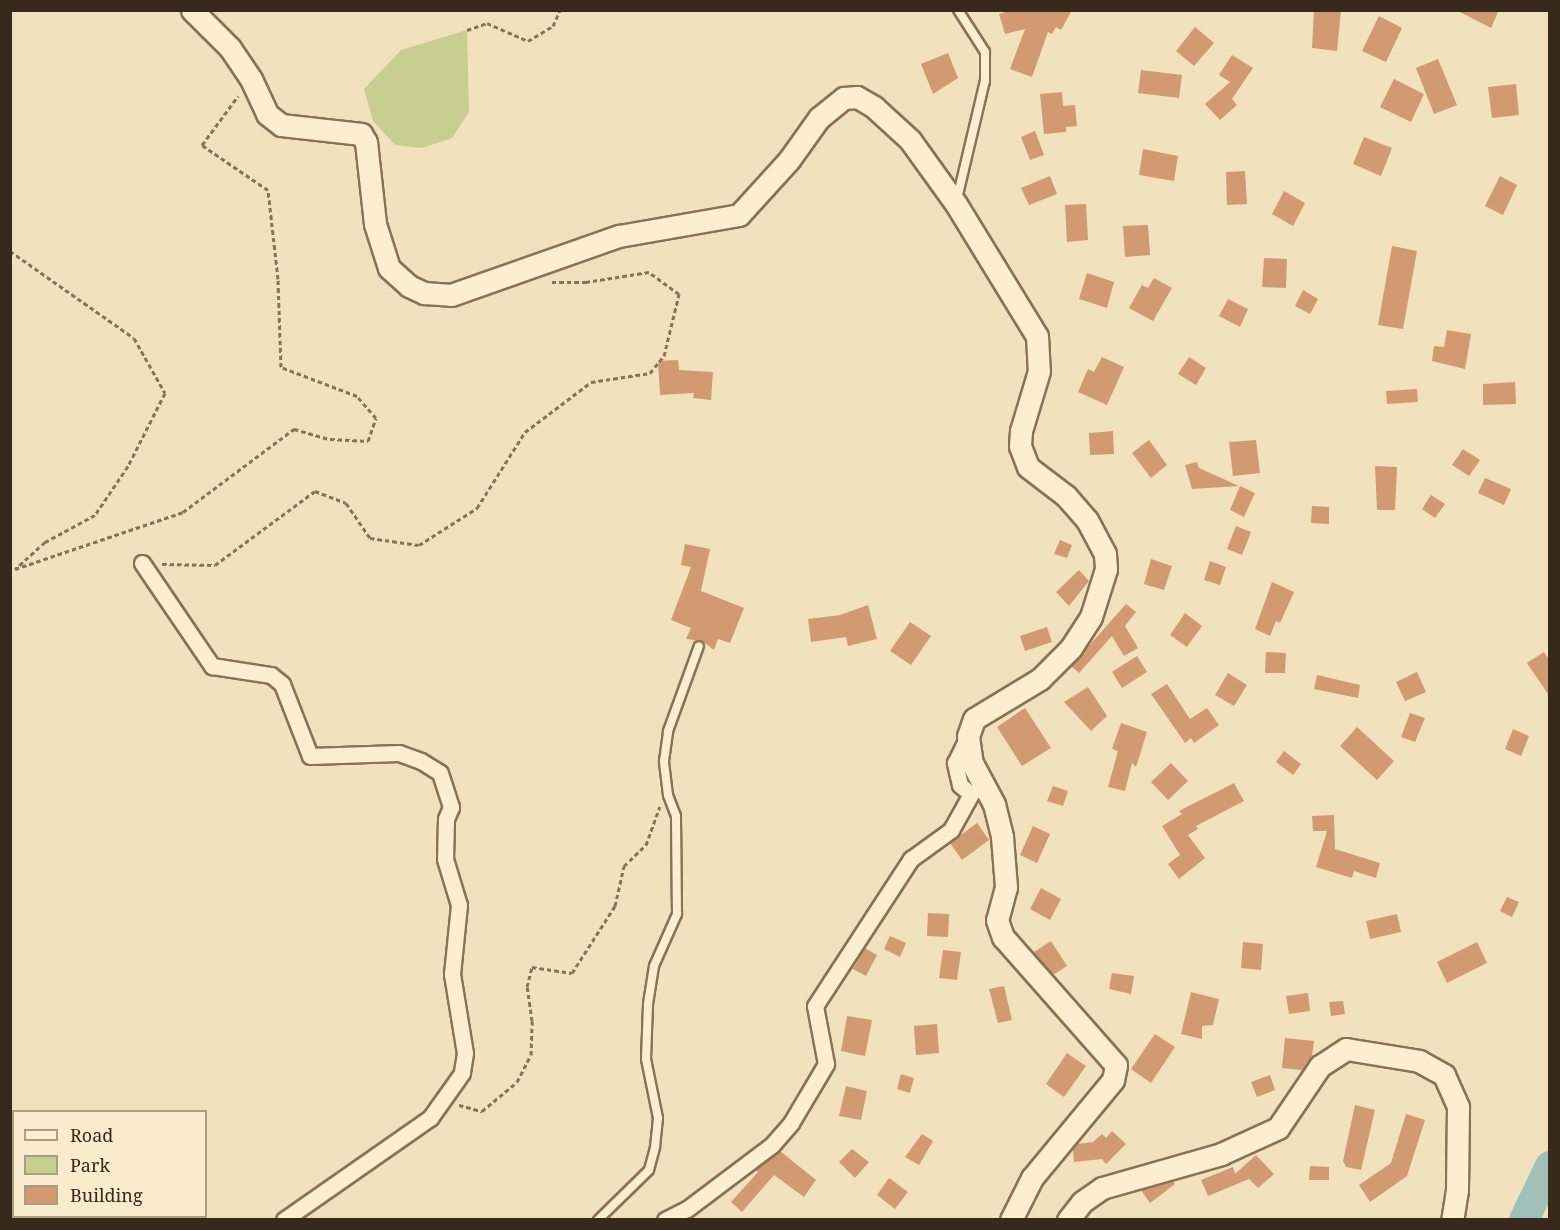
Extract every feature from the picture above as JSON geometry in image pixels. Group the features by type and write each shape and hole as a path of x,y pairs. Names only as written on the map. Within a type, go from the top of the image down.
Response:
{"street":[{"path":"192,10 230,48 251,80 267,114 281,125 361,134 366,142 375,224 389,268 409,286 424,293 451,295 619,236 739,215 789,160 819,118 844,99 857,97 874,107 910,140 956,204 1037,336 1039,371 1021,431 1020,446 1028,467 1066,496 1087,520 1105,554 1106,569 1091,617 1071,648 1040,679 974,719 955,763 960,785 971,794 951,830 911,859 815,1006 826,1064 791,1123 753,1159 687,1209 665,1220"},
{"path":"142,563 212,666 272,675 282,684 310,756 399,753 421,761 440,774 451,807 446,819 445,859 459,905 452,974 465,1053 462,1073 430,1118 284,1220"},
{"path":"968,736 972,763 994,804 1002,837 1006,887 997,920 1003,938 1116,1065 1113,1080 1032,1178 1011,1220"},
{"path":"1068,1220 1082,1202 1102,1188 1221,1154 1278,1128 1320,1066 1346,1048 1419,1061 1444,1075 1458,1107 1459,1147 1452,1220"}],"lane":[{"path":"956,204 985,81 985,52 962,23 958,10"},
{"path":"598,1220 648,1170 655,1147 658,1118 646,1059 648,1004 654,966 677,914 676,816 668,795 664,761 668,731 699,646"}],"path":[{"path":"467,30 487,23 528,41 553,26 560,10"},
{"path":"10,251 134,338 165,393 128,466 95,515 45,542 15,569 183,512 294,429 330,439 368,441 376,418 357,396 281,367 278,279 268,190 202,145 251,80"},
{"path":"142,563 215,565 315,491 346,503 370,538 419,545 477,508 525,432 591,382 650,374 664,356 679,294 649,272 586,282 542,282"},
{"path":"442,1101 482,1111 517,1082 531,1055 527,987 532,967 572,973 615,906 624,866 646,845 664,793 668,795"}],"green space":[{"path":"467,30 469,112 452,138 422,148 395,145 373,121 364,89 401,50"}],"building":[{"path":"1012,10 1072,10 1061,30 1056,27 1052,34 1048,32 1032,77 1010,69 1025,29 1005,34 999,14"},
{"path":"1314,10 1341,10 1337,51 1312,48"},
{"path":"1456,10 1499,10 1491,28"},
{"path":"1379,16 1402,28 1386,62 1362,51"},
{"path":"1195,27 1214,43 1194,66 1176,51"},
{"path":"948,53 958,78 933,94 921,64"},
{"path":"1232,55 1253,68 1232,99 1237,105 1220,120 1205,104 1230,82 1219,75"},
{"path":"1438,59 1457,105 1434,114 1416,68"},
{"path":"1141,70 1182,75 1179,98 1138,93"},
{"path":"1394,79 1424,94 1411,122 1380,107"},
{"path":"1516,84 1519,115 1492,118 1488,87"},
{"path":"1062,92 1063,106 1075,105 1077,126 1066,127 1066,132 1044,134 1040,94"},
{"path":"1035,131 1044,155 1030,160 1021,137"},
{"path":"1364,137 1392,148 1381,176 1353,164"},
{"path":"1143,149 1178,156 1174,181 1139,175"},
{"path":"1245,171 1247,204 1227,205 1226,172"},
{"path":"1050,176 1057,194 1029,205 1021,188"},
{"path":"1500,176 1517,185 1503,215 1485,206"},
{"path":"1284,191 1305,203 1293,226 1272,214"},
{"path":"1086,204 1088,240 1067,242 1065,205"},
{"path":"1148,225 1150,255 1125,257 1123,226"},
{"path":"1392,246 1417,251 1403,329 1378,325"},
{"path":"1264,258 1287,259 1286,288 1262,287"},
{"path":"1087,273 1114,282 1107,308 1079,299"},
{"path":"1154,278 1172,288 1153,321 1129,308 1142,285 1148,288"},
{"path":"1303,290 1318,299 1310,314 1295,306"},
{"path":"1228,299 1248,309 1240,327 1219,316"},
{"path":"1447,330 1471,334 1465,369 1432,361 1434,346 1444,347"},
{"path":"1102,357 1124,367 1107,405 1078,392 1088,369 1094,372"},
{"path":"1189,357 1206,368 1196,385 1178,374"},
{"path":"678,360 679,370 713,372 711,400 693,398 694,393 660,395 658,361"},
{"path":"1515,382 1516,404 1483,405 1483,384"},
{"path":"1417,389 1418,402 1387,404 1386,391"},
{"path":"1113,431 1114,454 1090,455 1089,433"},
{"path":"1149,440 1167,465 1151,478 1132,453"},
{"path":"1256,440 1260,473 1233,476 1229,442"},
{"path":"1463,449 1480,460 1469,476 1452,465"},
{"path":"1197,462 1199,468 1239,486 1192,489 1185,465"},
{"path":"1375,466 1397,467 1395,510 1377,510"},
{"path":"1485,478 1511,489 1504,505 1478,493"},
{"path":"1240,486 1255,493 1244,517 1230,510"},
{"path":"1431,495 1445,504 1435,518 1422,509"},
{"path":"1312,506 1329,507 1329,524 1311,523"},
{"path":"1236,526 1251,532 1242,555 1227,549"},
{"path":"1060,540 1072,545 1067,558 1054,554"},
{"path":"685,544 710,549 701,591 744,608 730,643 718,639 714,650 702,641 686,639 691,628 671,620 691,567 681,565"},
{"path":"1151,559 1172,566 1164,590 1144,584"},
{"path":"1210,561 1226,567 1220,585 1204,580"},
{"path":"1079,570 1089,581 1069,606 1056,592"},
{"path":"1272,582 1294,592 1280,623 1276,621 1270,636 1255,629"},
{"path":"1126,604 1136,612 1125,626 1138,648 1124,656 1112,636 1079,673 1071,666"},
{"path":"868,605 877,639 848,646 846,637 811,642 808,619 840,615"},
{"path":"1185,613 1202,626 1187,647 1170,635"},
{"path":"910,622 931,636 911,665 890,651"},
{"path":"1047,627 1052,642 1025,651 1020,636"},
{"path":"1266,652 1286,653 1285,673 1265,673"},
{"path":"1544,652 1550,661 1550,697 1527,663"},
{"path":"1137,656 1147,672 1122,688 1112,672"},
{"path":"1417,672 1426,692 1405,701 1396,682"},
{"path":"1228,673 1247,685 1234,706 1215,695"},
{"path":"1317,675 1360,685 1358,698 1314,689"},
{"path":"1167,684 1190,719 1207,708 1219,725 1194,743 1191,738 1185,743 1151,694"},
{"path":"1088,687 1107,716 1091,731 1064,702"},
{"path":"1025,708 1051,748 1022,766 997,727"},
{"path":"1410,713 1425,718 1415,742 1401,737"},
{"path":"1121,723 1147,732 1136,767 1132,763 1125,791 1108,787 1118,751 1112,749"},
{"path":"1357,727 1394,761 1377,780 1340,746"},
{"path":"1513,729 1529,736 1521,756 1505,749"},
{"path":"1284,751 1301,764 1293,775 1276,762"},
{"path":"1171,763 1188,781 1168,800 1151,782"},
{"path":"1234,783 1244,801 1196,826 1198,829 1188,835 1205,858 1179,879 1168,864 1180,855 1162,826 1182,814 1179,811"},
{"path":"1053,786 1068,791 1063,806 1047,801"},
{"path":"1334,815 1335,849 1380,863 1376,878 1354,871 1352,878 1316,867 1327,831 1313,831 1312,816"},
{"path":"977,823 989,840 962,860 950,843"},
{"path":"1033,826 1050,834 1037,863 1020,855"},
{"path":"1041,888 1061,899 1050,920 1030,909"},
{"path":"1507,897 1519,902 1512,917 1500,911"},
{"path":"928,913 949,914 948,937 927,936"},
{"path":"1397,914 1401,932 1370,939 1366,921"},
{"path":"890,936 906,943 900,957 884,949"},
{"path":"1051,941 1067,966 1053,975 1034,952"},
{"path":"1243,942 1263,944 1261,970 1241,968"},
{"path":"1477,942 1487,963 1447,983 1437,962"},
{"path":"865,948 877,955 866,976 853,969"},
{"path":"943,950 961,952 957,980 939,978"},
{"path":"1112,973 1134,976 1131,994 1109,989"},
{"path":"1004,986 1012,1020 998,1023 989,989"},
{"path":"1191,992 1219,999 1213,1025 1202,1026 1202,1039 1181,1034"},
{"path":"1308,993 1310,1011 1289,1014 1286,996"},
{"path":"1343,1001 1345,1014 1331,1016 1329,1002"},
{"path":"847,1016 872,1020 865,1056 841,1051"},
{"path":"937,1024 939,1053 916,1055 914,1026"},
{"path":"1155,1034 1175,1047 1151,1083 1131,1069"},
{"path":"1285,1038 1314,1041 1312,1056 1302,1070 1282,1068"},
{"path":"1067,1053 1086,1066 1064,1097 1046,1084"},
{"path":"901,1074 914,1078 910,1093 897,1089"},
{"path":"1270,1075 1275,1090 1257,1097 1251,1082"},
{"path":"846,1086 867,1091 861,1120 839,1116"},
{"path":"1355,1105 1375,1110 1361,1170 1346,1167 1343,1161"},
{"path":"1406,1114 1425,1120 1407,1176 1370,1202 1359,1185 1391,1163"},
{"path":"1112,1131 1126,1144 1106,1164 1102,1159 1074,1162 1073,1149 1077,1144 1093,1142 1102,1134 1106,1138"},
{"path":"922,1134 933,1141 919,1165 905,1157"},
{"path":"852,1149 869,1162 855,1178 839,1162"},
{"path":"780,1151 816,1180 804,1197 774,1175 742,1212 731,1202 758,1172 755,1170"},
{"path":"1256,1155 1274,1174 1258,1188 1249,1179 1208,1196 1201,1180 1233,1167 1235,1174"},
{"path":"1310,1166 1329,1167 1329,1180 1309,1180"},
{"path":"889,1178 908,1192 895,1209 877,1195"},
{"path":"1173,1181 1175,1184 1150,1203 1141,1190"}],"waterway":[{"path":"1524,1220 1550,1166"}]}
